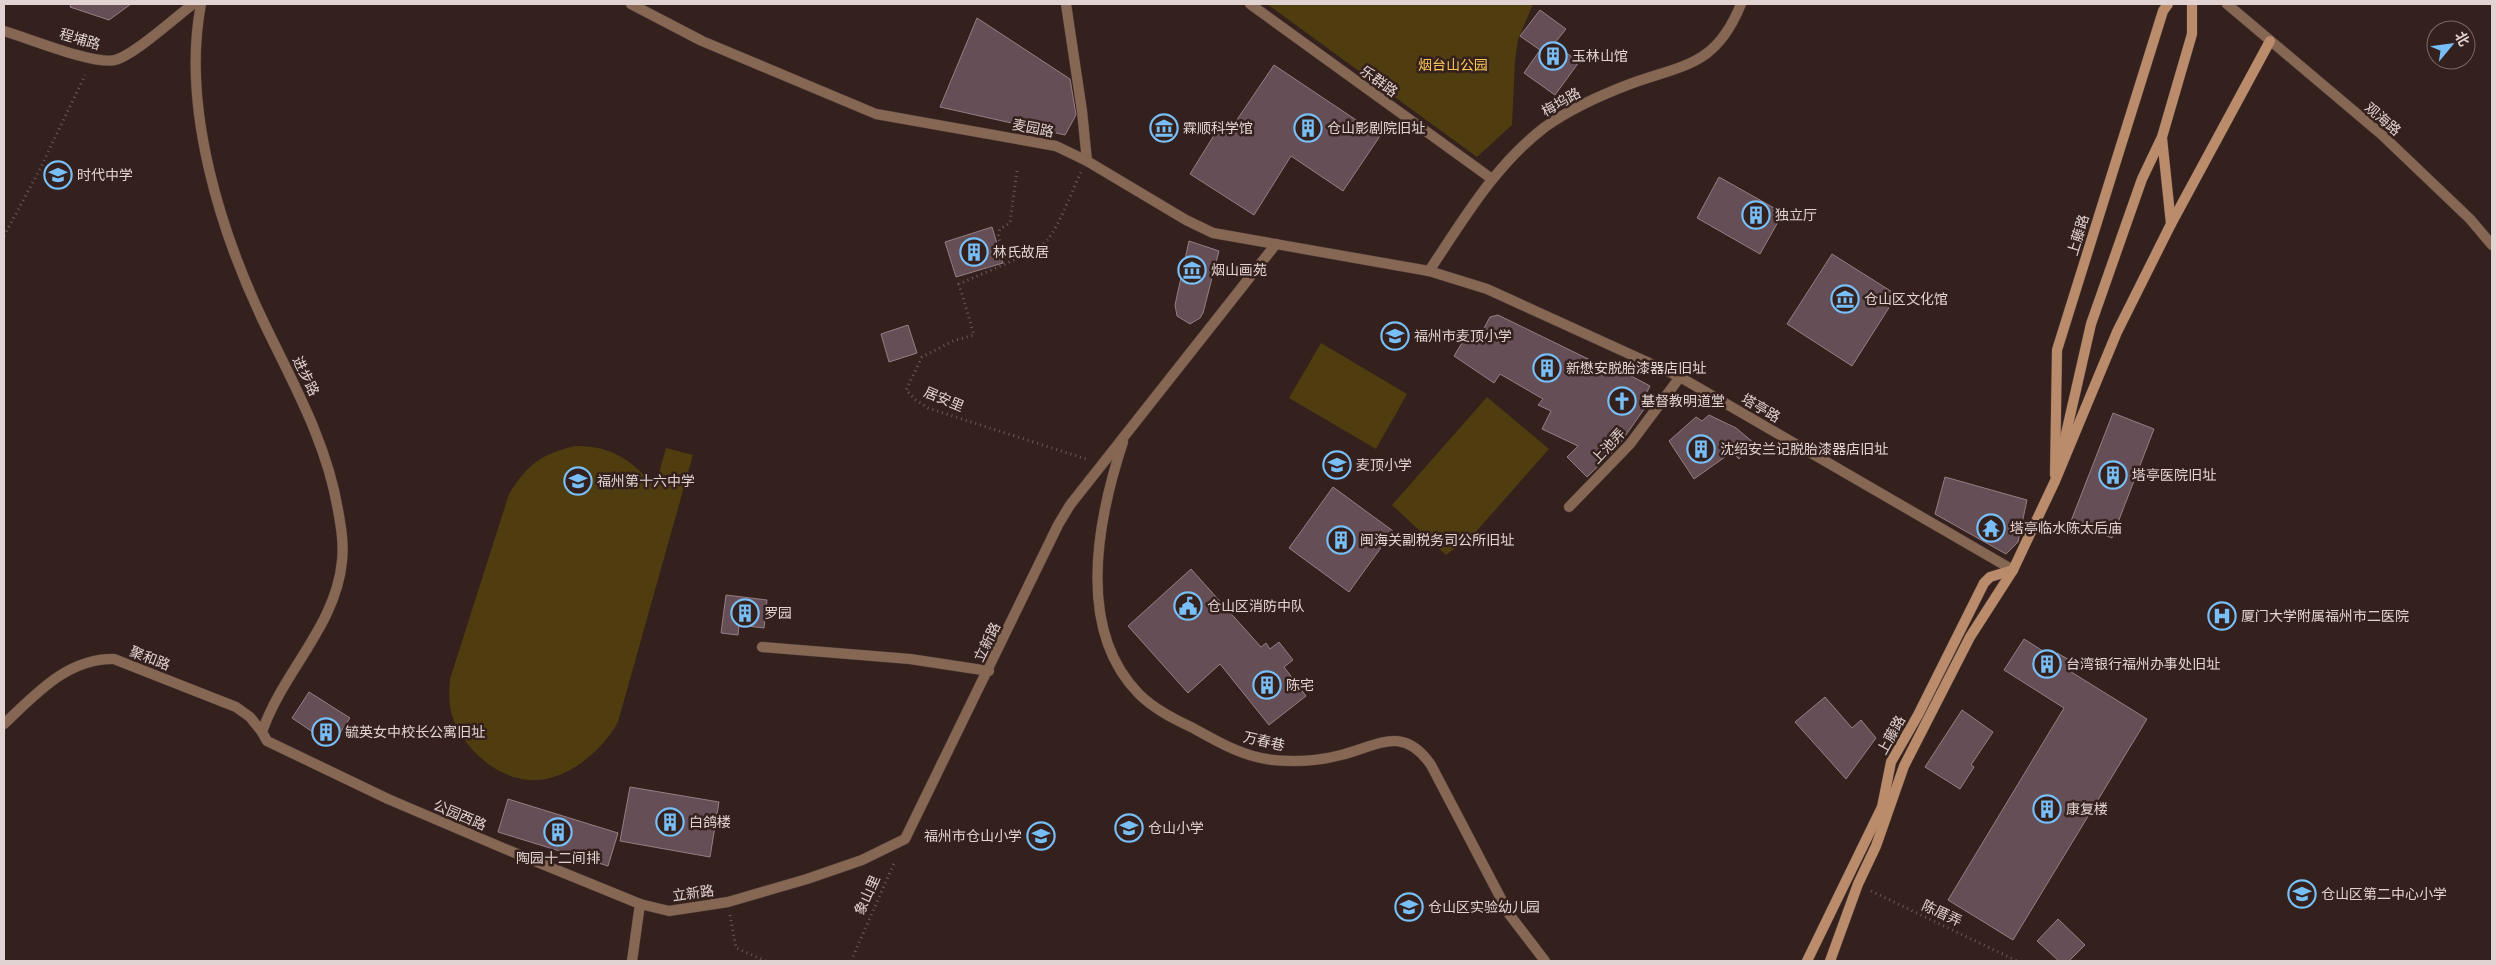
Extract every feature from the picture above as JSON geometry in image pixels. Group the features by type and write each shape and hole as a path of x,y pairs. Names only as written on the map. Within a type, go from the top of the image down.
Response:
{"main road":[{"name":"上藤路","path":"2055,481 2057,350 2162,11 2168,4"},
{"path":"2055,481 2091,324 2142,179 2162,137 2192,34 2192,4"},
{"path":"1830,961 1858,884 1876,846 1904,766 1970,637 2013,570 2055,481 2116,332 2171,224 2270,41"},
{"path":"2162,137 2171,224"},
{"name":"上藤路","path":"1807,961 1882,807 1891,762 1918,715 1984,583 1990,577 2013,570"}],"street":[{"name":"程埔路","path":"4,31 97,60 114,60 130,52 193,4"},
{"name":"进步路","path":"201,4 197,47 198,98 201,125 213,180 241,271 323,448 335,492 342,539 340,578 333,602 318,631 278,694 262,732"},
{"name":"麦园路","path":"631,4 702,40 876,114 1056,146 1087,161 1200,228 1213,233 1429,272"},
{"path":"1066,4 1082,111 1087,161"},
{"name":"乐群路","path":"1250,4 1492,179"},
{"name":"梅坞路","path":"1429,272 1492,179 1521,147 1548,125 1573,110 1630,84 1686,67 1703,56 1728,30 1741,4"},
{"name":"观海路","path":"2227,4 2381,134 2470,220 2492,245"},
{"name":"立新路","path":"640,904 669,911 728,902 807,879 862,860 905,840 1058,525 1083,487 1276,244"},
{"name":"塔亭路","path":"1429,272 1487,289 1680,377 2013,570"},
{"name":"上池弄","path":"1569,507 1630,444 1680,377"},
{"name":"万春巷","path":"1126,433 1116,464 1102,530 1098,598 1109,646 1131,684 1147,701 1171,717 1228,747 1271,760 1303,761 1327,758 1377,742 1393,740 1410,744 1422,752 1431,765 1509,914 1545,961"},
{"path":"762,648 910,659 988,671"},
{"name":"聚和路","path":"4,724 45,686 64,673 93,661 114,659 236,707 250,717 262,732"},
{"name":"公园西路","path":"262,732 267,742 273,746 388,799 640,904"},
{"path":"632,961 640,904"}],"path":[{"path":"4,236 41,167 85,75"},
{"path":"1016,171 1010,223 1000,229 998,237 1000,244 1013,255 1028,254 1049,238 1087,161"},
{"name":"居安里","path":"1028,254 959,284 974,335 953,341 922,357 906,390 928,408 1101,464"},
{"name":"象山里","path":"851,961 905,840"},
{"name":"陈厝弄","path":"1858,884 2017,961"},
{"path":"728,902 736,948 766,961"}],"green space":[{"name":"烟台山公园","path":"1267,4 1533,4 1518,40 1515,61 1512,125 1477,157"},
{"path":"1321,343 1407,394 1376,449 1289,398"},
{"path":"1487,397 1549,449 1474,534 1446,555 1392,505"},
{"path":"575,446 600,448 620,456 638,469 655,487 666,448 693,455 618,722 602,744 581,763 555,776 542,780 529,780 505,774 494,768 466,742 454,721 451,710 449,695 450,679 509,494 523,475 536,462 553,453"}],"building":[{"path":"71,4 131,4 109,20 70,7"},
{"name":"玉林山馆","path":"1540,10 1566,29 1554,44 1579,62 1555,95 1524,73 1540,50 1520,36"},
{"path":"977,18 1070,79 1076,115 1065,135 940,107"},
{"name":"仓山影剧院旧址","path":"1274,65 1380,136 1343,191 1291,156 1254,215 1190,174 1221,124 1230,130"},
{"name":"独立厅","path":"1719,177 1783,213 1760,254 1697,218"},
{"name":"林氏故居","path":"992,227 1003,263 956,277 945,242"},
{"path":"1189,241 1219,251 1203,313 1200,318 1190,324 1177,316 1175,305"},
{"path":"1832,254 1897,295 1852,366 1787,324"},
{"path":"1498,315 1621,375 1624,372 1650,386 1644,398 1647,405 1616,449 1587,477 1567,457 1578,446 1542,429 1551,411 1538,405 1543,399 1500,374 1494,383 1454,356 1468,333 1478,339 1490,317"},
{"path":"908,325 917,353 889,362 881,334"},
{"name":"塔亭医院旧址","path":"2113,413 2154,429 2112,538 2071,521"},
{"name":"沈绍安兰记脱胎漆器店旧址","path":"1709,415 1736,428 1754,443 1739,459 1732,452 1694,479 1669,441 1696,417 1702,421"},
{"name":"塔亭临水陈太后庙","path":"1945,477 2027,500 2018,542 2006,554 1935,514"},
{"name":"闽海关副税务司公所旧址","path":"1333,487 1393,531 1349,592 1289,548"},
{"name":"仓山区消防中队","path":"1191,569 1261,647 1266,643 1270,649 1279,642 1293,660 1284,667 1306,696 1269,725 1220,664 1188,693 1128,626"},
{"name":"罗园","path":"726,595 767,600 764,628 739,625 738,635 721,633"},
{"name":"康复楼","path":"2024,639 2054,658 2057,653 2073,662 2068,670 2147,719 2013,940 1948,900 2064,708 2004,670"},
{"name":"毓英女中校长公寓旧址","path":"309,692 350,718 332,745 292,718"},
{"path":"1825,697 1852,728 1861,720 1876,738 1846,779 1795,722"},
{"path":"1962,710 1993,732 1971,765 1974,767 1960,789 1925,767"},
{"name":"白鸽楼","path":"630,787 719,802 710,857 620,841"},
{"name":"陶园十二间排","path":"508,799 618,833 608,866 498,832"},
{"path":"2058,919 2085,945 2069,961 2059,961 2037,941"}],"place":[{"name":"玉林山馆","path":"1553,56"},
{"name":"霖顺科学馆","path":"1164,128"},
{"name":"仓山影剧院旧址","path":"1308,128"},
{"name":"时代中学","path":"58,175"},
{"name":"独立厅","path":"1756,215"},
{"name":"林氏故居","path":"974,252"},
{"name":"烟山画苑","path":"1192,270"},
{"name":"仓山区文化馆","path":"1845,299"},
{"name":"福州市麦顶小学","path":"1395,336"},
{"name":"新懋安脱胎漆器店旧址","path":"1547,368"},
{"name":"基督教明道堂","path":"1622,401"},
{"name":"沈绍安兰记脱胎漆器店旧址","path":"1701,449"},
{"name":"麦顶小学","path":"1337,465"},
{"name":"塔亭医院旧址","path":"2113,475"},
{"name":"福州第十六中学","path":"578,481"},
{"name":"塔亭临水陈太后庙","path":"1991,528"},
{"name":"闽海关副税务司公所旧址","path":"1341,540"},
{"name":"仓山区消防中队","path":"1188,606"},
{"name":"罗园","path":"745,613"},
{"name":"厦门大学附属福州市二医院","path":"2222,616"},
{"name":"台湾银行福州办事处旧址","path":"2047,664"},
{"name":"陈宅","path":"1267,685"},
{"name":"毓英女中校长公寓旧址","path":"326,732"},
{"name":"康复楼","path":"2047,809"},
{"name":"白鸽楼","path":"670,822"},
{"name":"仓山小学","path":"1129,828"},
{"name":"陶园十二间排","path":"558,832"},
{"name":"福州市仓山小学","path":"1041,836"},
{"name":"仓山区第二中心小学","path":"2302,894"},
{"name":"仓山区实验幼儿园","path":"1409,907"}]}
